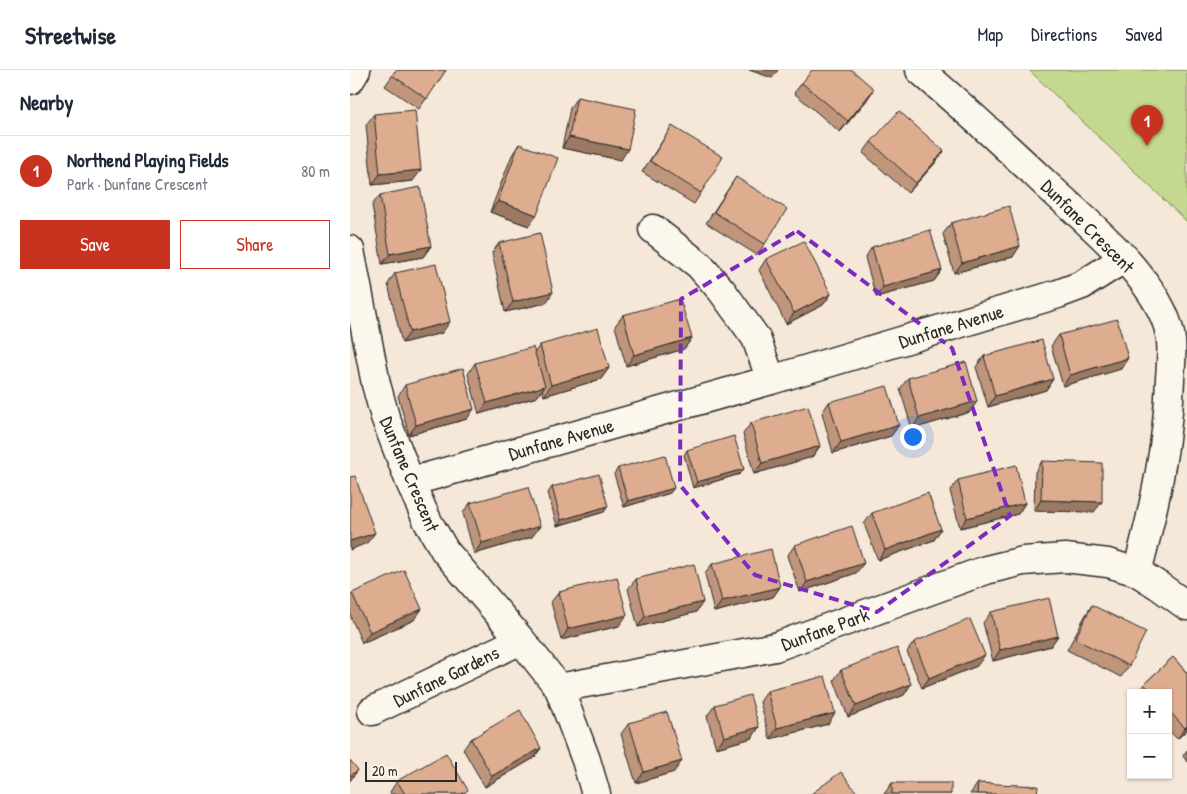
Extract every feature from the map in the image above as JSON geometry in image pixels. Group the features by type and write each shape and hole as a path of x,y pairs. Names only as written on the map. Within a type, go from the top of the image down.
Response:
{"street":[{"path":"350,80 356,70"},
{"name":"Dunfane Crescent","path":"920,70 1003,143 1125,258 1163,312 1169,328 1171,342 1169,407 1164,454 1154,509 1137,572"},
{"path":"653,229 699,265 722,291 756,338 771,380"},
{"name":"Dunfane Crescent","path":"350,250 376,384 385,417 428,522 445,551 559,688"},
{"name":"Dunfane Avenue","path":"410,482 771,380 1058,294 1082,285 1125,258"},
{"name":"Dunfane Park","path":"559,688 775,647 986,570 1023,560 1065,558 1108,563 1137,572 1187,606"},
{"name":"Dunfane Gardens","path":"372,711 521,640"},
{"path":"559,688 586,760 596,794"}],"highlighted area":[{"path":"797,231 952,348 1010,516 877,612 755,575 680,485 681,299"}],"green space":[{"path":"1029,70 1187,70 1187,222"}],"building":[{"path":"396,70 446,70 427,99 392,75"},
{"path":"812,70 852,70 874,89 848,121 802,83"},
{"path":"577,97 636,109 628,149 569,137"},
{"path":"415,110 421,170 380,174 374,114"},
{"path":"899,111 944,151 916,183 871,142"},
{"path":"672,126 723,157 701,193 650,161"},
{"path":"519,144 558,158 537,215 498,201"},
{"path":"736,177 787,209 765,244 714,212"},
{"path":"420,187 431,246 390,254 380,195"},
{"path":"1009,206 1020,246 962,263 951,223"},
{"path":"930,230 942,270 883,287 872,247"},
{"path":"540,233 553,292 513,302 499,243"},
{"path":"804,241 831,294 794,313 766,259"},
{"path":"436,264 450,322 410,332 395,273"},
{"path":"680,299 692,338 634,355 623,315"},
{"path":"1117,319 1128,358 1070,375 1059,335"},
{"path":"598,328 609,368 551,385 540,345"},
{"path":"1042,340 1053,379 995,396 984,356"},
{"path":"533,347 545,386 487,403 475,363"},
{"path":"966,362 977,401 919,418 908,378"},
{"path":"463,368 474,409 416,425 405,385"},
{"path":"887,386 899,425 841,442 829,402"},
{"path":"808,406 820,446 762,463 751,423"},
{"path":"734,436 744,469 697,482 687,450"},
{"path":"665,455 674,488 628,501 618,468"},
{"path":"1042,461 1102,463 1102,502 1041,500"},
{"path":"1016,465 1025,503 967,518 958,480"},
{"path":"599,474 608,506 561,520 552,487"},
{"path":"355,476 375,533 350,541 350,477"},
{"path":"528,487 540,526 482,543 470,503"},
{"path":"928,493 941,529 885,550 872,513"},
{"path":"852,526 864,563 807,582 795,545"},
{"path":"771,549 780,587 722,601 712,564"},
{"path":"694,564 703,602 645,616 636,579"},
{"path":"404,570 422,609 370,632 352,593"},
{"path":"617,577 627,615 568,629 559,592"},
{"path":"1049,598 1058,636 1000,650 991,612"},
{"path":"1092,605 1146,632 1129,666 1075,639"},
{"path":"970,619 985,655 929,678 914,642"},
{"path":"897,648 911,684 856,706 841,670"},
{"path":"1173,657 1187,673 1187,726 1185,728 1172,714 1172,689 1148,689 1144,684"},
{"path":"825,676 835,713 777,728 767,691"},
{"path":"750,695 759,727 724,737 715,705"},
{"path":"520,710 541,748 492,776 471,739"},
{"path":"667,712 682,761 644,772 629,723"},
{"path":"446,753 468,790 462,794 405,794 397,781"},
{"path":"350,760 358,770 350,776"},
{"path":"841,772 858,794 811,794"},
{"path":"892,783 951,783 951,794 892,794"},
{"path":"978,783 1038,786 1037,794 977,794"}],"place":[{"name":"Northend Playing Fields","path":"1147,146"}]}
